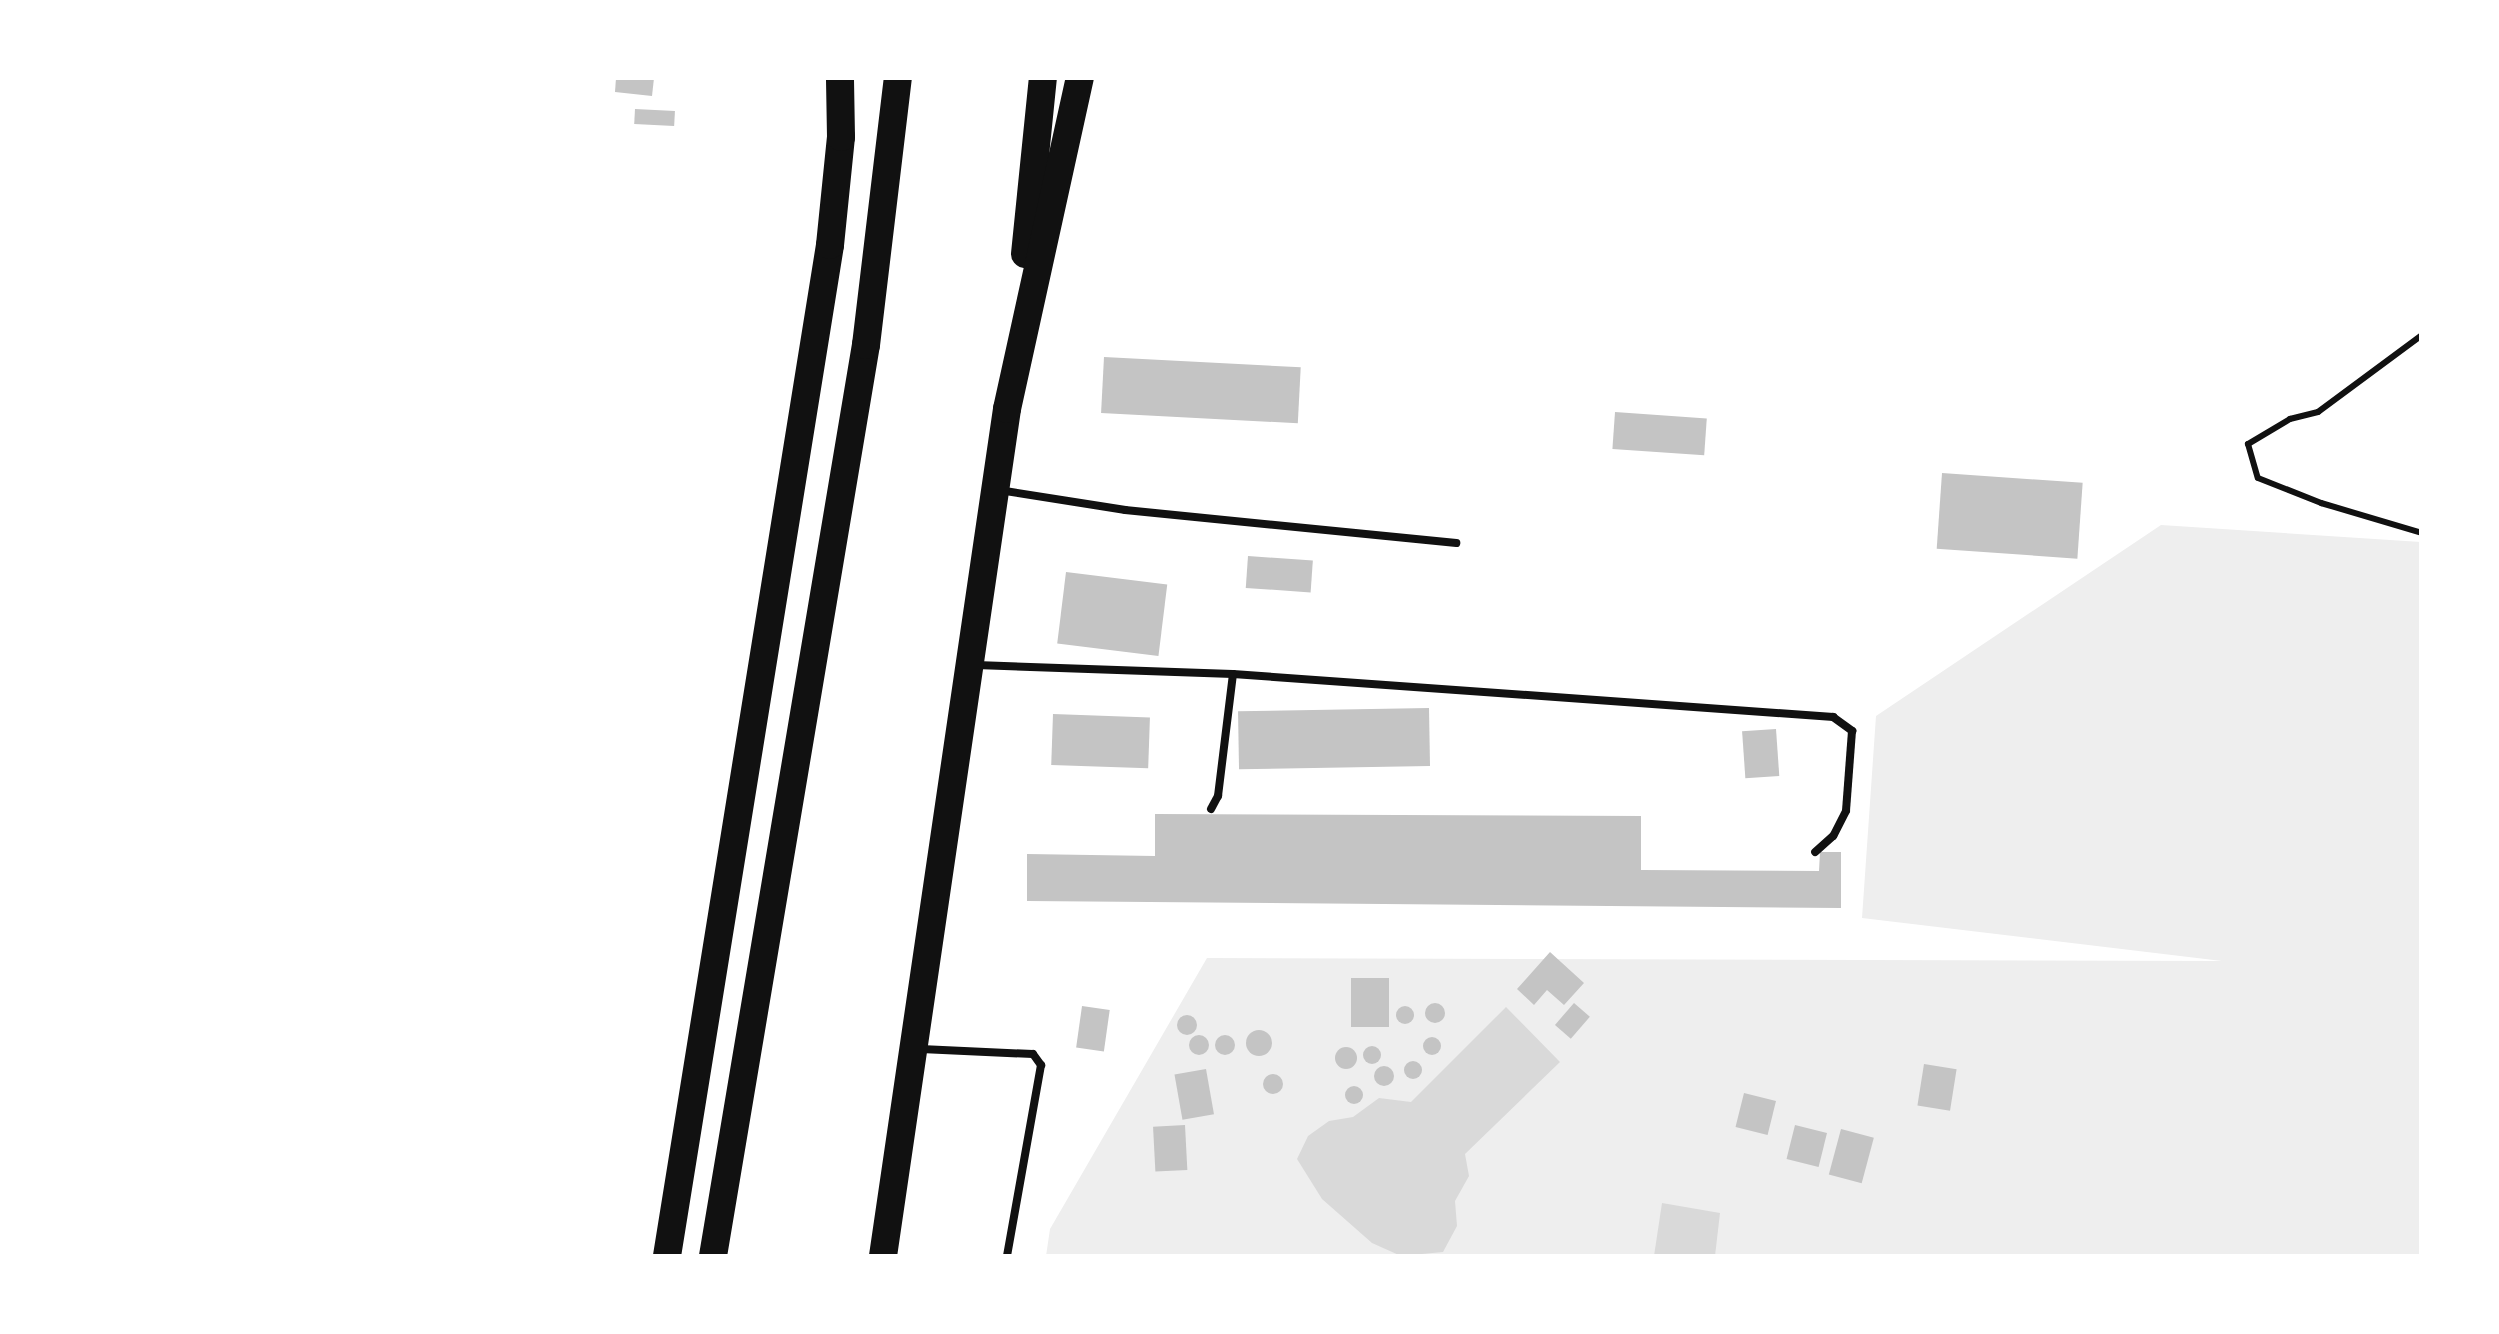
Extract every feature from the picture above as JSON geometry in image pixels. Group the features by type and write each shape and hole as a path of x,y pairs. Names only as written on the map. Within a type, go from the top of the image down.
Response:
{"highway":[{"path":"667,1256 830,245 840,150 840,78"},
{"path":"714,1256 866,345 898,78"},
{"path":"883,1256 997,490 1044,78"},
{"path":"1007,410 1080,78"}],"lane":[{"path":"997,490 1125,510 1456,543"},
{"path":"973,665 1233,674 1833,718 1852,731 1846,811 1833,836 1815,852"},
{"path":"1211,809 1218,796 1233,674"},
{"path":"916,1048 1033,1054 1041,1065 1007,1256"}],"path":[{"path":"2422,335 2318,412 2290,419 2248,444 2258,478 2321,503 2422,533"}],"shaded area":[{"path":"2161,525 2421,542 2421,1256 1046,1256 1050,1229 1207,958 2222,961 1862,918 1876,716"},
{"path":"1506,1007 1560,1062 1465,1154 1469,1176 1455,1201 1457,1226 1443,1252 1401,1256 1372,1243 1322,1199 1297,1159 1308,1136 1329,1121 1353,1117 1379,1098 1411,1102"},
{"path":"1662,1203 1720,1213 1715,1256 1654,1256"}],"building":[{"path":"616,78 654,78 652,96 615,92"},
{"path":"635,109 675,111 674,126 634,124"},
{"path":"1104,357 1301,367 1298,423 1101,413"},
{"path":"1615,412 1707,418 1704,455 1612,449"},
{"path":"1942,473 2083,483 2077,559 1937,549"},
{"path":"1248,556 1313,561 1311,592 1246,588"},
{"path":"1066,572 1167,584 1158,656 1057,643"},
{"path":"1429,708 1430,766 1239,769 1238,711"},
{"path":"1053,714 1150,717 1148,768 1051,765"},
{"path":"1776,729 1779,776 1745,778 1742,731"},
{"path":"1155,814 1641,816 1641,870 1819,871 1820,852 1841,852 1841,908 1027,901 1027,854 1155,856"},
{"path":"1550,952 1584,983 1564,1005 1547,990 1534,1005 1517,989"},
{"path":"1351,978 1389,978 1389,1027 1351,1027"},
{"path":"1435,1003 1445,1013 1435,1023 1425,1013"},
{"path":"1574,1003 1590,1017 1571,1039 1555,1025"},
{"path":"1082,1006 1110,1010 1104,1051 1076,1048"},
{"path":"1405,1006 1414,1015 1405,1024 1396,1015"},
{"path":"1187,1015 1197,1025 1187,1035 1177,1025"},
{"path":"1259,1030 1268,1034 1272,1043 1268,1052 1259,1056 1250,1052 1246,1043 1250,1034"},
{"path":"1199,1035 1209,1045 1199,1055 1189,1045"},
{"path":"1221,1035 1229,1035 1235,1045 1229,1055 1221,1055 1215,1049 1215,1041"},
{"path":"1432,1037 1441,1046 1432,1055 1423,1046"},
{"path":"1372,1046 1379,1048 1379,1062 1372,1064 1365,1062 1363,1055 1365,1048"},
{"path":"1346,1047 1354,1050 1354,1066 1346,1069 1338,1066 1335,1058 1338,1050"},
{"path":"1413,1061 1420,1063 1420,1077 1413,1079 1406,1077 1404,1070 1406,1063"},
{"path":"1924,1064 1957,1069 1950,1111 1917,1105"},
{"path":"1384,1066 1394,1076 1384,1086 1374,1076"},
{"path":"1206,1069 1214,1114 1182,1120 1174,1075"},
{"path":"1273,1074 1283,1084 1273,1094 1263,1084"},
{"path":"1354,1086 1361,1088 1361,1102 1354,1104 1347,1102 1345,1095 1347,1088"},
{"path":"1744,1093 1776,1101 1768,1135 1736,1127"},
{"path":"1185,1125 1187,1170 1155,1172 1153,1127"},
{"path":"1795,1125 1827,1133 1819,1167 1787,1159"},
{"path":"1841,1129 1874,1138 1862,1183 1829,1174"}]}
